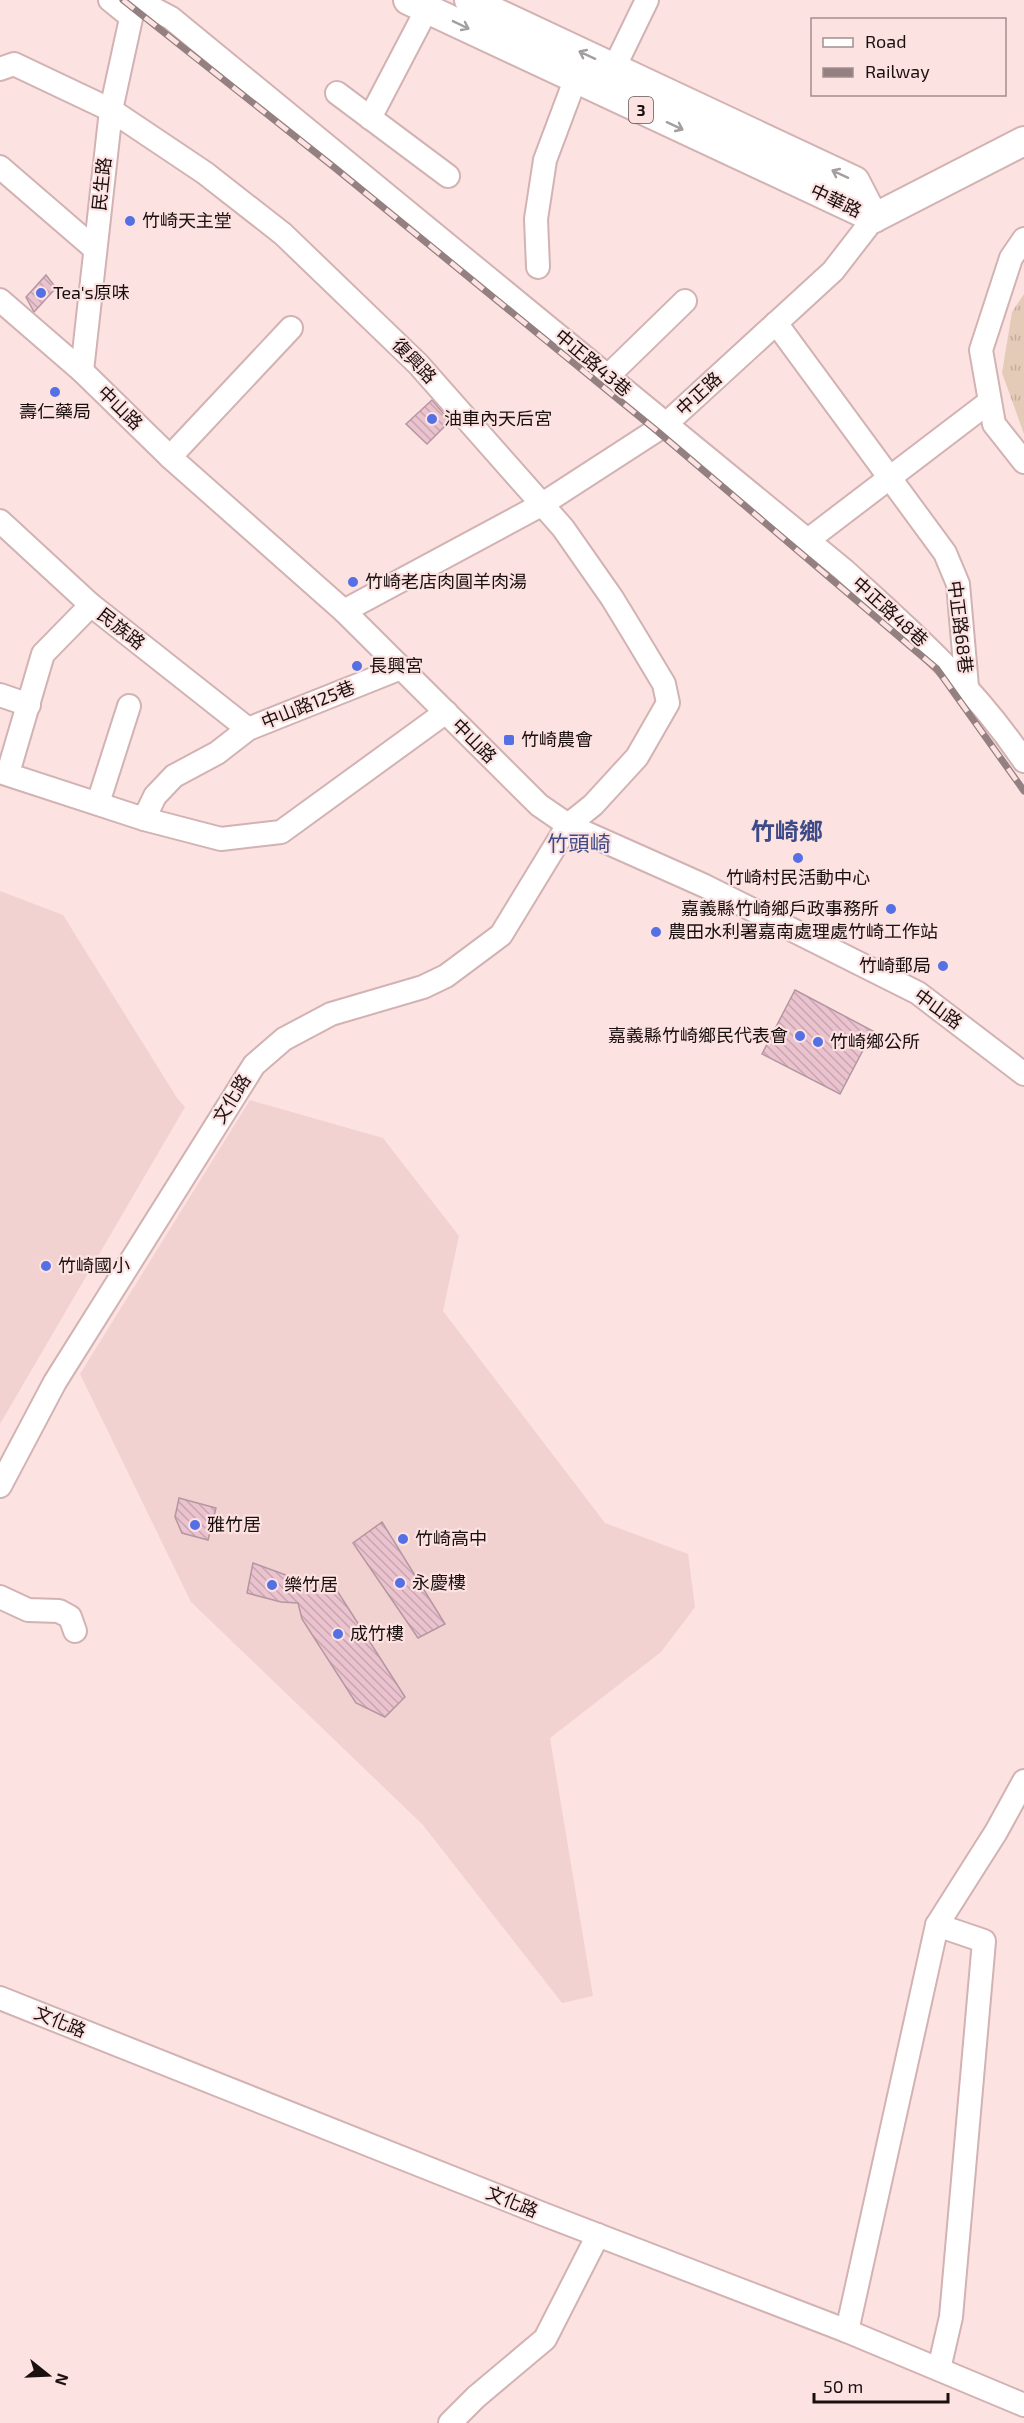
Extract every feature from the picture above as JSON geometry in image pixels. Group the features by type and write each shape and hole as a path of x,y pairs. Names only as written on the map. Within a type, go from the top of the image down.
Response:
{"main road":[{"name":"中華路","path":"469,0 855,181 874,218"},
{"name":"中華路","path":"418,4 575,80 874,218"},
{"name":"中正路","path":"874,218 1024,141"}],"street":[{"name":"中正路43巷","path":"110,0 171,18 666,424"},
{"path":"614,68 647,0"},
{"path":"370,118 418,4"},
{"name":"民生路","path":"82,371 111,110 134,6"},
{"name":"復興路","path":"0,69 14,64 111,110 205,173 283,234 418,364 562,528 612,598 664,684 668,703 637,757 593,805 568,825"},
{"path":"538,267 536,219 545,160 575,80"},
{"path":"337,93 448,176"},
{"path":"0,167 95,249"},
{"name":"中正路","path":"344,611 541,505 666,424 833,271 874,218"},
{"path":"1024,239 1011,258 981,350 994,424 1024,462"},
{"name":"中山路","path":"0,300 82,371 170,457 344,611 539,805 568,825 705,886 918,993 1024,1074"},
{"path":"608,376 685,301"},
{"name":"中正路68巷","path":"776,323 945,553 958,584 967,687"},
{"path":"170,457 291,328"},
{"path":"808,540 989,402"},
{"name":"中正路48巷","path":"666,424 808,540 942,660 967,687 1024,761"},
{"name":"民族路","path":"0,521 91,605 248,729"},
{"path":"91,605 43,654 29,705 4,773 144,819 221,839 281,832 446,712"},
{"name":"中山路125巷","path":"144,819 155,796 174,776 217,753 248,729 401,668"},
{"path":"0,695 29,705"},
{"path":"98,803 129,706"},
{"name":"文化路","path":"0,1486 55,1382 254,1065 284,1040 331,1014 423,987 446,976 475,957 501,935 568,825"},
{"path":"0,1598 28,1610 59,1611 70,1617 75,1631"},
{"path":"847,2331 937,1926 996,1832 1024,1781"},
{"path":"937,1926 984,1941 947,2372"},
{"name":"文化路","path":"0,1998 847,2331 1024,2405"},
{"path":"450,2423 476,2397 545,2339 598,2235"}],"shaded area":[{"name":"竹崎國小","path":"0,891 63,915 177,1098 185,1107 0,1424"},
{"name":"竹崎高中","path":"250,1100 383,1138 459,1236 443,1311 605,1523 688,1554 695,1607 661,1652 550,1738 593,1996 562,2003 423,1825 191,1602 80,1374"}],"green space":[{"path":"1024,294 1024,434 1002,373 1012,312"}],"building":[{"name":"Tea's原味","path":"46,275 56,288 34,312 26,297"},
{"name":"油車內天后宮","path":"432,400 450,421 427,444 406,424"},
{"name":"竹崎鄉公所","path":"795,990 873,1031 840,1094 762,1054"},
{"name":"雅竹居","path":"179,1498 216,1508 208,1540 182,1533 175,1517"},
{"name":"永慶樓","path":"382,1522 445,1624 418,1638 353,1543"},
{"name":"成竹樓","path":"253,1563 302,1581 329,1578 405,1697 385,1717 356,1703 302,1619 298,1603 281,1602 247,1593"}],"railway":[{"path":"123,0 335,168 657,431 937,669 1024,791"}],"place":[{"name":"竹崎天主堂","path":"130,221"},
{"name":"Tea's原味","path":"41,293"},
{"name":"壽仁藥局","path":"55,392"},
{"name":"油車內天后宮","path":"432,419"},
{"name":"竹崎老店肉圓羊肉湯","path":"353,582"},
{"name":"長興宮","path":"357,666"},
{"name":"竹崎農會","path":"509,740"},
{"name":"竹崎村民活動中心","path":"798,858"},
{"name":"嘉義縣竹崎鄉戶政事務所","path":"891,909"},
{"name":"農田水利署嘉南處理處竹崎工作站","path":"656,932"},
{"name":"竹崎郵局","path":"943,966"},
{"name":"嘉義縣竹崎鄉民代表會","path":"800,1036"},
{"name":"竹崎鄉公所","path":"818,1042"},
{"name":"竹崎國小","path":"46,1266"},
{"name":"雅竹居","path":"195,1525"},
{"name":"竹崎高中","path":"403,1539"},
{"name":"永慶樓","path":"400,1583"},
{"name":"樂竹居","path":"272,1585"},
{"name":"成竹樓","path":"338,1634"}],"district":[{"name":"竹崎鄉","path":"787,832"},
{"name":"竹頭崎","path":"579,844"}]}
